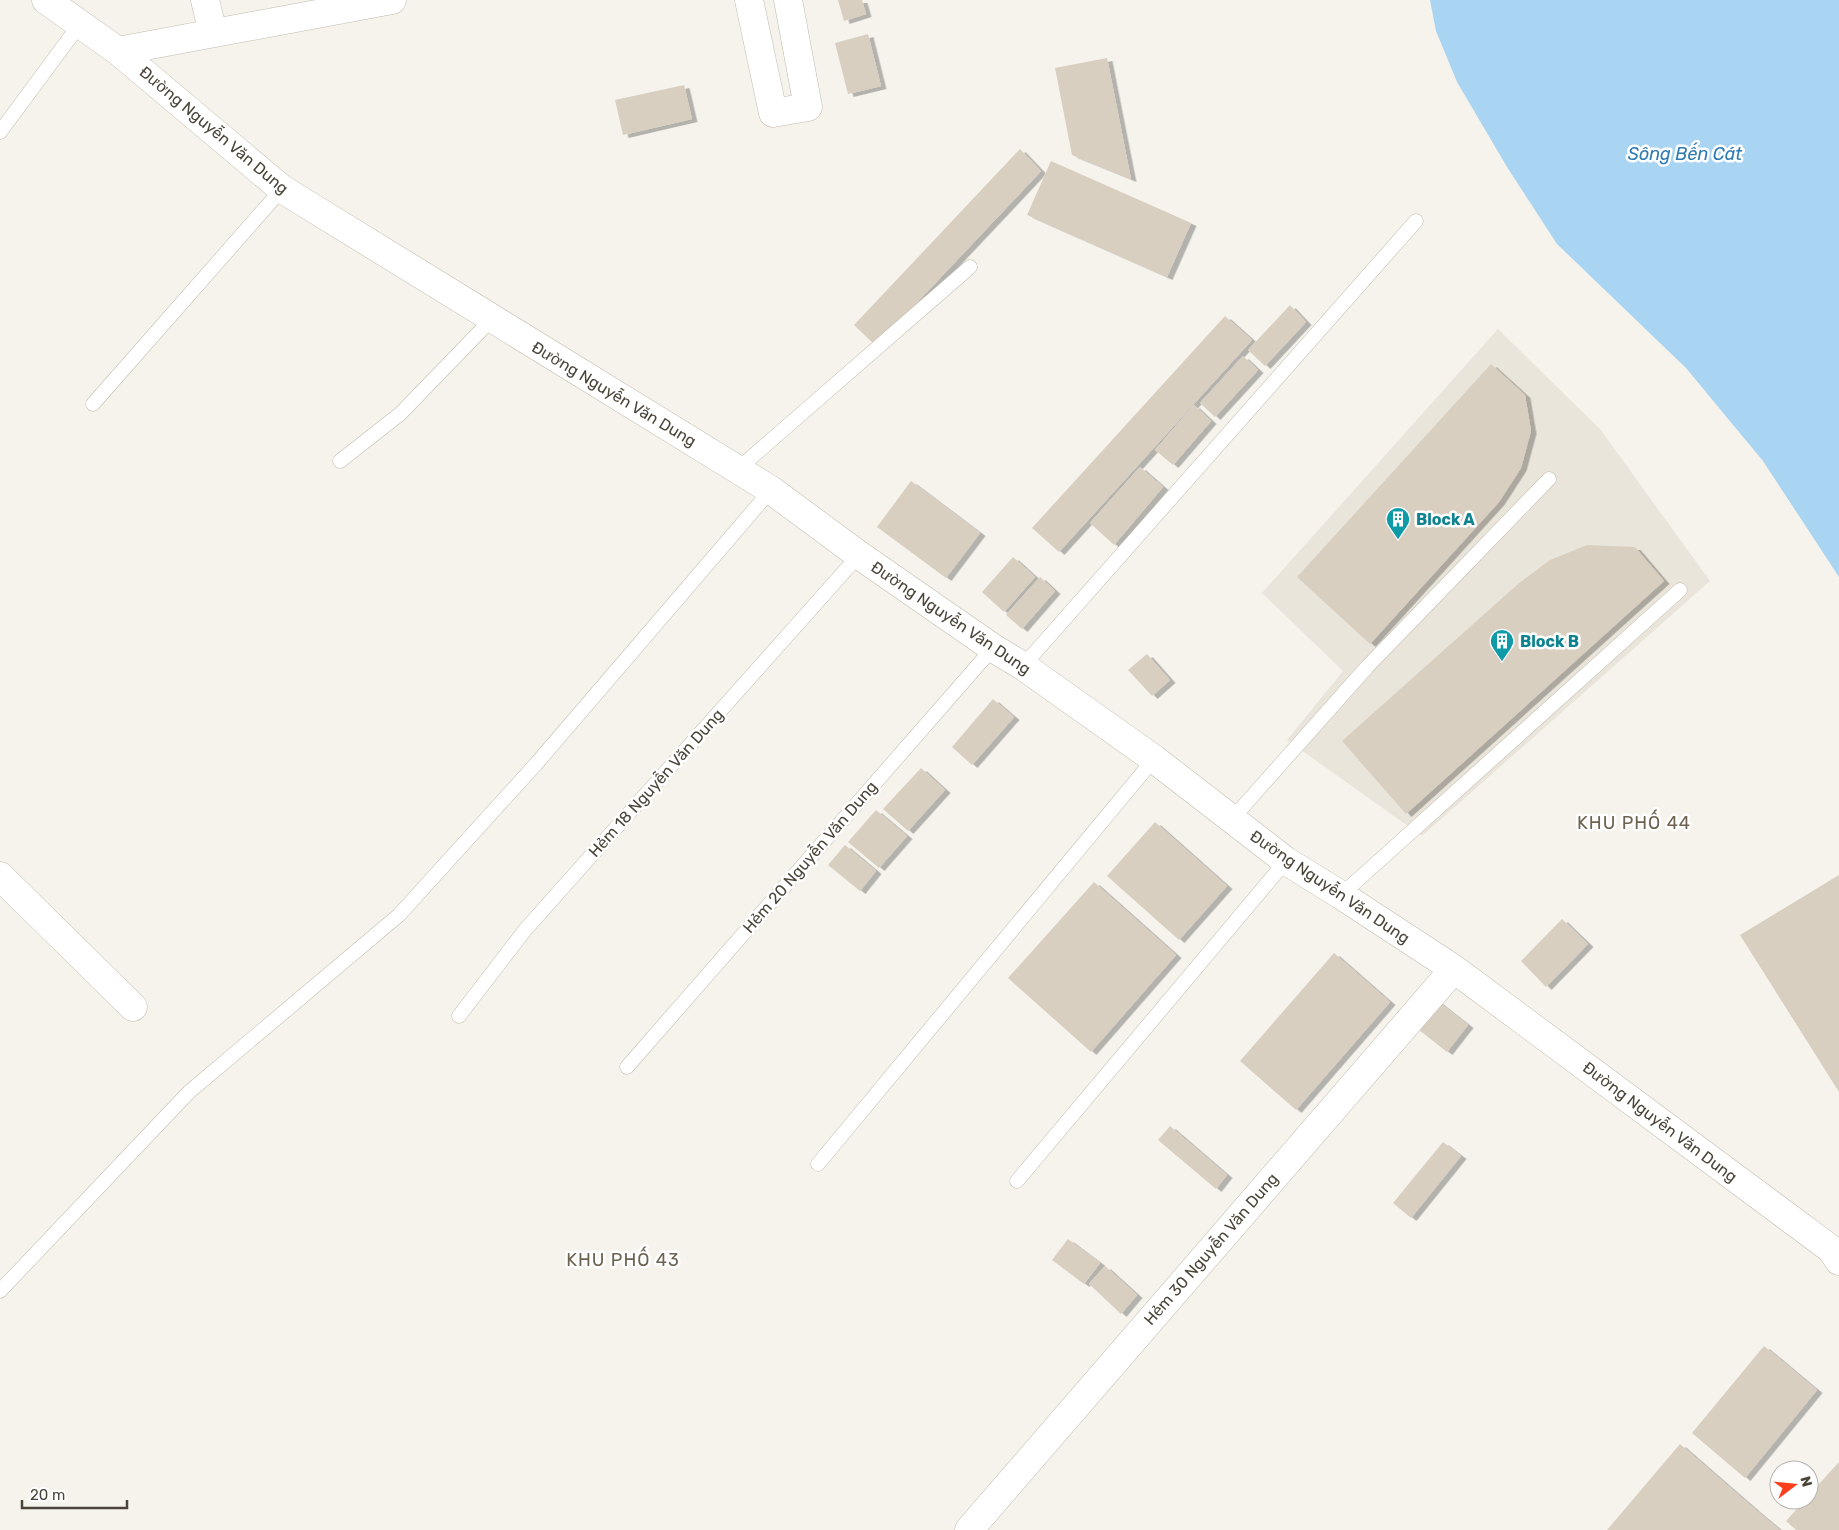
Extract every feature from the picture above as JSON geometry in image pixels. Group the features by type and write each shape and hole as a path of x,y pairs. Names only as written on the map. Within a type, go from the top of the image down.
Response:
{"street":[{"name":"Đường Nguyễn Văn Dung","path":"46,0 118,51 282,189 771,490 859,555 993,648 1023,666 1154,759 1286,861 1454,969 1831,1250 1839,1262"},
{"path":"205,0 213,33"},
{"path":"118,51 392,0"},
{"path":"750,0 773,113 808,107 788,0"},
{"path":"0,876 133,1007"},
{"name":"Hẻm 30 Nguyễn Văn Dung","path":"969,1530 1454,969"}],"lane":[{"path":"0,132 80,24"},
{"path":"93,404 282,189"},
{"path":"1023,666 1416,221"},
{"path":"738,470 970,267"},
{"path":"340,461 400,414 492,319"},
{"path":"1232,819 1367,667 1549,479"},
{"path":"0,1290 189,1092 399,915 536,764 771,490"},
{"name":"Hẻm 18 Nguyễn Văn Dung","path":"460,1016 525,930 859,555"},
{"path":"1341,895 1680,590"},
{"name":"Hẻm 20 Nguyễn Văn Dung","path":"627,1067 993,648"},
{"path":"818,1164 1154,759"},
{"path":"1017,1181 1286,861"}],"shaded area":[{"path":"1498,329 1600,429 1710,581 1422,836 1287,740 1343,671 1262,593"}],"water":[{"name":"Sông Bến Cát","path":"1430,0 1839,0 1839,577 1763,461 1686,368 1557,244 1507,167 1457,82 1436,31"}],"building":[{"path":"838,0 862,0 866,14 844,21"},
{"path":"868,34 881,86 848,94 835,43"},
{"path":"1107,58 1131,179 1072,155 1055,68"},
{"path":"684,85 692,119 623,135 615,100"},
{"path":"1020,149 1041,171 876,346 854,325"},
{"path":"1051,161 1191,223 1167,277 1027,215"},
{"path":"1290,305 1306,322 1265,366 1248,350"},
{"path":"1225,316 1252,340 1059,552 1032,528"},
{"path":"1243,356 1258,370 1215,417 1200,403"},
{"name":"Block A","path":"1491,364 1525,395 1531,431 1521,468 1499,502 1370,644 1297,577"},
{"path":"1194,405 1211,421 1173,465 1155,450"},
{"path":"1140,467 1163,487 1114,545 1090,523"},
{"path":"911,481 980,533 946,578 877,527"},
{"name":"Block B","path":"1587,545 1635,547 1664,581 1406,814 1342,741 1518,584 1550,560"},
{"path":"1013,557 1035,577 1004,612 982,592"},
{"path":"1040,577 1055,591 1022,629 1006,615"},
{"path":"1147,654 1170,680 1152,696 1128,670"},
{"path":"993,699 1014,717 972,765 952,747"},
{"path":"921,768 945,790 908,831 883,809"},
{"path":"876,810 907,836 879,868 848,842"},
{"path":"1155,822 1227,886 1179,940 1107,876"},
{"path":"845,845 876,871 860,891 828,865"},
{"path":"1839,875 1839,1092 1740,935"},
{"path":"1094,882 1176,955 1091,1052 1008,978"},
{"path":"1562,919 1588,944 1546,987 1521,961"},
{"path":"1334,953 1390,1002 1296,1110 1240,1061"},
{"path":"1435,999 1468,1025 1447,1052 1414,1026"},
{"path":"1170,1126 1227,1175 1216,1189 1158,1140"},
{"path":"1443,1142 1461,1156 1411,1218 1393,1203"},
{"path":"1068,1239 1100,1263 1084,1284 1052,1260"},
{"path":"1105,1266 1137,1295 1121,1314 1089,1284"},
{"path":"1764,1346 1817,1390 1745,1478 1692,1433"},
{"path":"1680,1444 1757,1511 1780,1530 1607,1530"},
{"path":"1839,1462 1839,1530 1796,1530 1786,1521 1796,1510 1819,1510 1819,1484"}],"place":[{"name":"Block A","path":"1398,540"},
{"name":"Block B","path":"1502,662"}],"district":[{"name":"KHU PHỐ 44","path":"1634,823"},
{"name":"KHU PHỐ 43","path":"623,1260"}]}
